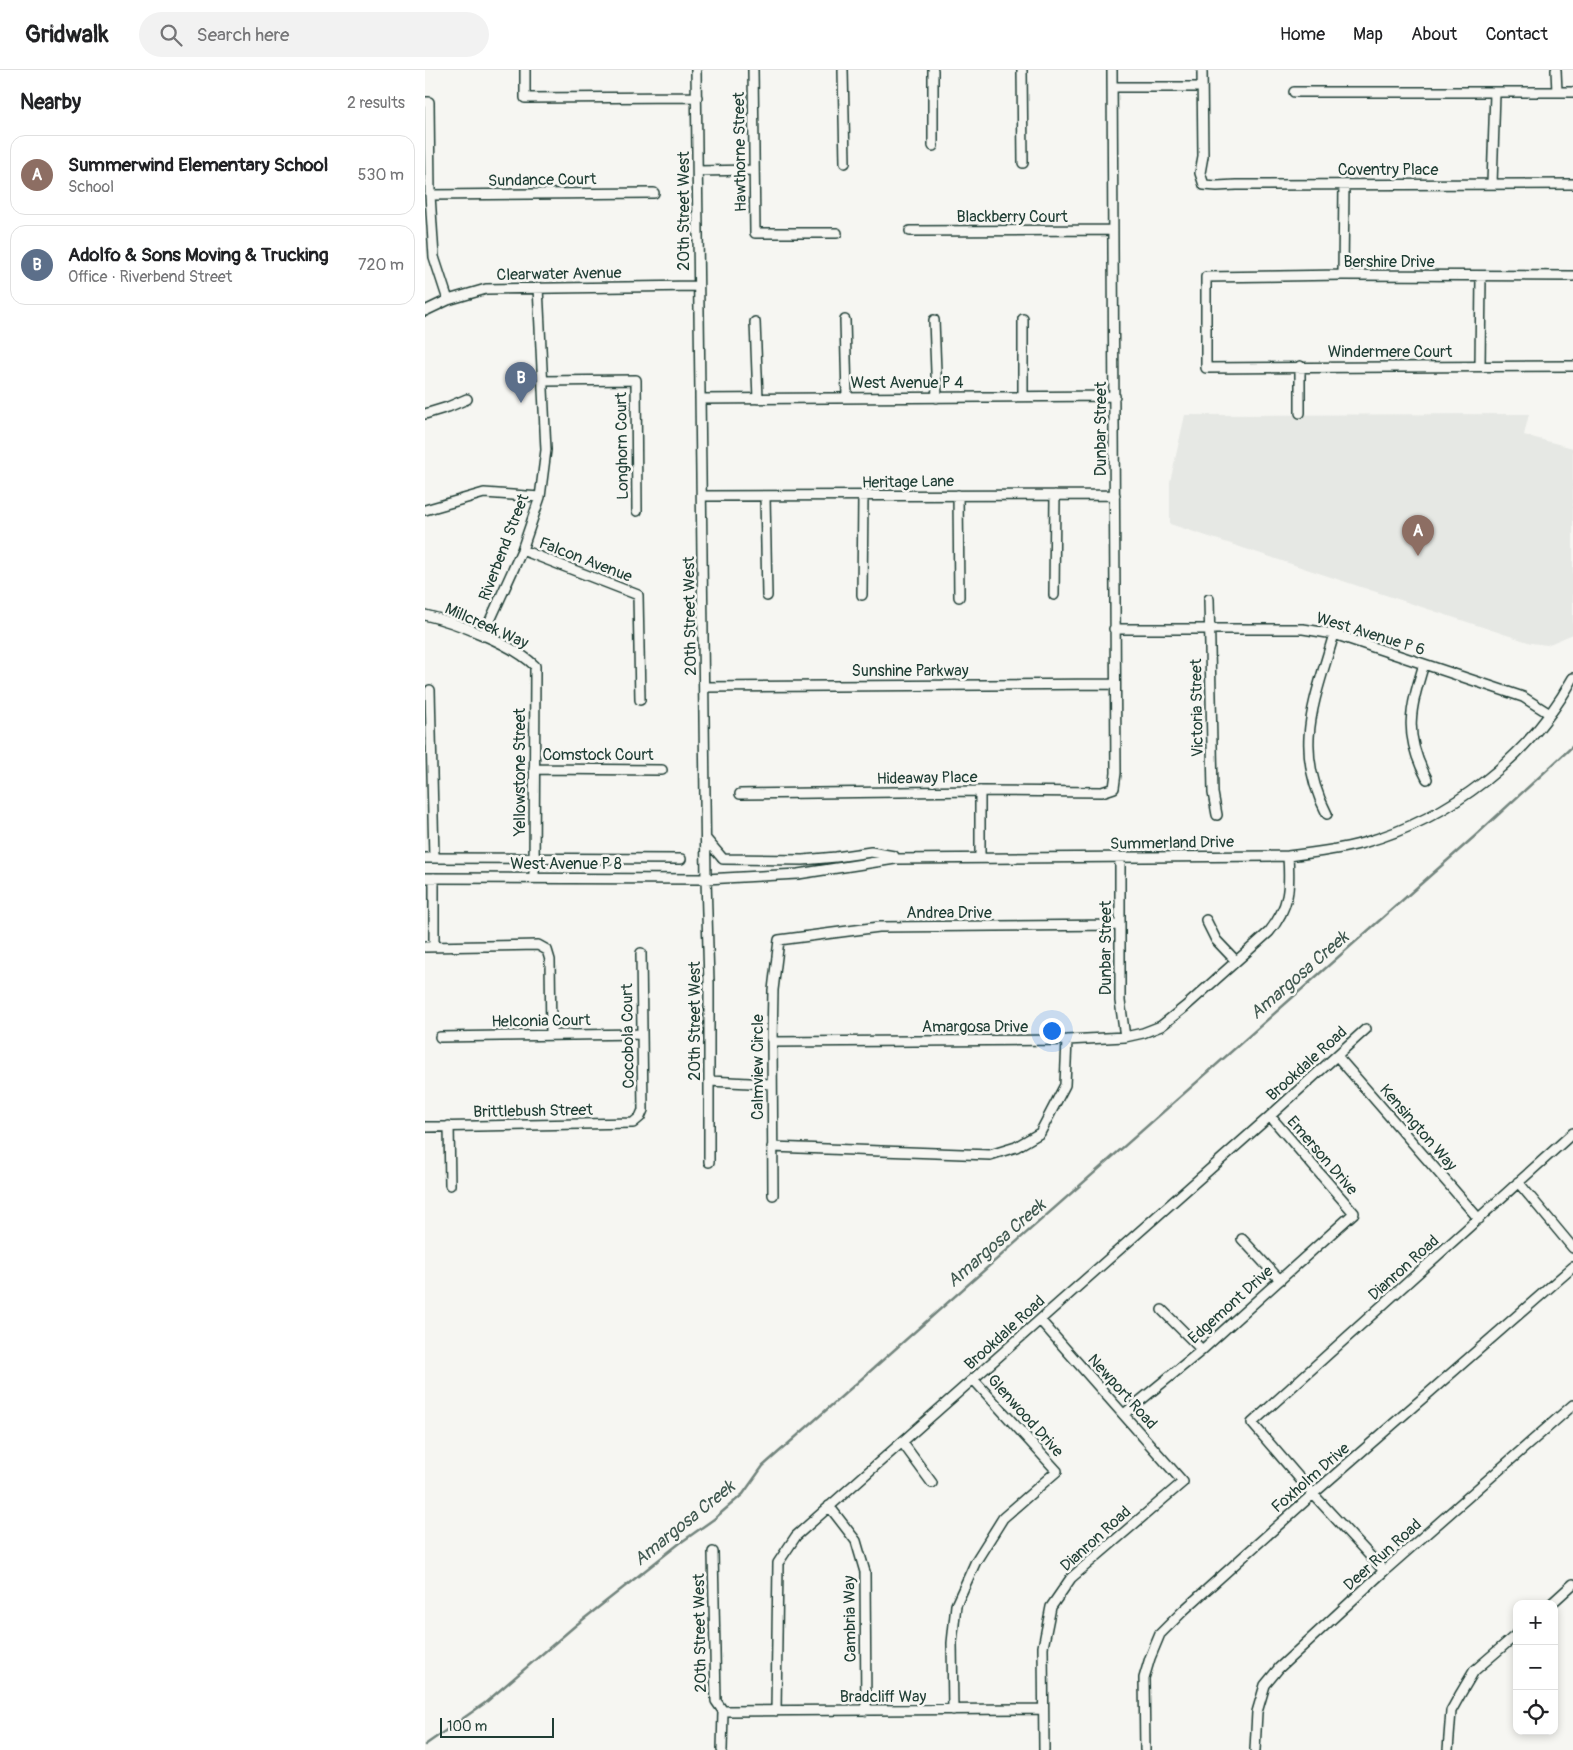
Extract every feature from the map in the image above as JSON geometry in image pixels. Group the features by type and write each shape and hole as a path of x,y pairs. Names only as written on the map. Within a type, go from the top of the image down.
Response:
{"street":[{"path":"525,70 525,98 697,97"},
{"name":"20th Street West","path":"696,70 699,171 698,286 709,983 709,1162"},
{"name":"Hawthorne Street","path":"753,70 755,233 837,233"},
{"path":"843,70 845,163"},
{"path":"933,70 933,146"},
{"path":"1022,70 1023,163"},
{"name":"Dunbar Street","path":"1112,70 1115,396 1114,628 1116,773 1114,788"},
{"path":"1112,87 1202,86 1202,70"},
{"path":"1556,70 1557,92"},
{"name":"Coventry Place","path":"1202,86 1203,156 1201,173 1204,185 1573,184"},
{"path":"1294,92 1573,92"},
{"path":"1492,184 1495,93"},
{"path":"427,102 429,195 434,257 448,300"},
{"path":"699,171 754,170"},
{"path":"1343,275 1344,185"},
{"name":"Sundance Court","path":"429,195 654,193"},
{"name":"Blackberry Court","path":"910,232 1113,230"},
{"name":"Bershire Drive","path":"1207,368 1206,277 1343,275 1573,276"},
{"path":"1480,366 1481,276"},
{"name":"Clearwater Avenue","path":"425,311 448,300 486,289 698,286"},
{"name":"Riverbend Street","path":"483,636 522,550 540,498 546,450 538,287"},
{"path":"1023,319 1023,396"},
{"path":"845,320 847,397"},
{"path":"934,320 937,398"},
{"path":"755,322 758,398"},
{"path":"1300,366 1300,412"},
{"name":"Windermere Court","path":"1207,368 1573,366"},
{"name":"Longhorn Court","path":"543,382 636,380 637,511"},
{"name":"West Avenue P 4","path":"700,399 1115,396"},
{"path":"425,414 467,399"},
{"path":"425,510 483,493 540,498"},
{"path":"958,495 959,597"},
{"path":"1054,595 1055,495"},
{"name":"Heritage Lane","path":"702,496 1115,495"},
{"path":"765,496 767,596"},
{"path":"862,595 863,496"},
{"name":"Falcon Avenue","path":"522,550 638,595 640,700"},
{"name":"Victoria Street","path":"1209,599 1213,793 1217,815"},
{"name":"Millcreek Way","path":"425,615 483,636 525,656 535,666"},
{"name":"West Avenue P 6","path":"1114,628 1303,628 1334,634 1523,697 1550,714"},
{"path":"1327,814 1318,795 1309,758 1308,737 1311,715 1334,634"},
{"path":"1425,664 1411,712 1414,751 1427,779"},
{"name":"Yellowstone Street","path":"534,877 535,666"},
{"name":"Summerland Drive","path":"707,879 798,874 895,859 1287,856 1325,852 1362,844 1395,833 1463,798 1516,754 1534,735 1573,678"},
{"name":"Sunshine Parkway","path":"704,687 1115,684"},
{"path":"429,858 430,690"},
{"name":"Comstock Court","path":"534,769 662,770"},
{"name":"Hideaway Place","path":"740,794 980,791 1102,792 1114,788"},
{"path":"980,791 980,858"},
{"path":"706,839 723,859 803,860 871,852 905,859"},
{"name":"Amargosa Drive","path":"772,1042 1067,1040 1125,1037 1143,1033 1161,1026 1186,1006 1269,932 1280,918 1287,899 1289,880 1287,856"},
{"name":"West Avenue P 8","path":"429,858 681,859"},
{"name":"Dunbar Street","path":"1120,858 1120,1001 1125,1037"},
{"path":"429,878 430,947 538,946 547,950 550,960 551,1035"},
{"name":"West Avenue P 8","path":"429,878 707,879"},
{"path":"1207,920 1216,940 1236,960"},
{"name":"Andrea Drive","path":"779,940 879,927 1120,926"},
{"name":"Calmview Circle","path":"773,1195 771,1084 773,990 779,940"},
{"name":"Cocobola Court","path":"640,1117 643,1110 641,953"},
{"name":"Brookdale Road","path":"776,1711 778,1563 796,1536 1270,1116 1365,1029"},
{"name":"Helconia Court","path":"440,1037 642,1034"},
{"path":"772,1147 990,1155 1016,1147 1040,1133 1065,1086 1067,1040"},
{"name":"Kensington Way","path":"1337,1056 1479,1219"},
{"path":"709,1081 771,1084"},
{"name":"Emerson Drive","path":"1270,1116 1354,1212"},
{"name":"Brittlebush Street","path":"425,1127 633,1123 640,1117"},
{"path":"449,1126 450,1185"},
{"name":"Dianron Road","path":"1313,1494 1252,1423 1573,1133"},
{"path":"1517,1182 1573,1248"},
{"name":"Edgemont Drive","path":"1124,1414 1202,1350 1354,1212"},
{"path":"1242,1239 1280,1280"},
{"name":"Foxholm Drive","path":"1145,1750 1145,1678 1150,1658 1160,1634 1184,1610 1313,1494 1573,1267"},
{"path":"1162,1310 1202,1350"},
{"name":"Newport Road","path":"1039,1320 1183,1482"},
{"name":"Glenwood Drive","path":"953,1710 952,1643 957,1605 975,1560 1003,1518 1057,1472 973,1380"},
{"name":"Deer Run Road","path":"1255,1750 1257,1712 1265,1685 1279,1668 1384,1571 1573,1405"},
{"path":"902,1442 932,1482"},
{"name":"Dianron Road","path":"1044,1750 1043,1647 1051,1607 1071,1578 1183,1482"},
{"path":"1313,1494 1384,1571"},
{"name":"Cambria Way","path":"829,1506 856,1541 865,1572 866,1711"},
{"name":"20th Street West","path":"713,1552 716,1701 723,1711 722,1750"},
{"path":"1556,1600 1572,1586"},
{"path":"1448,1750 1451,1711 1461,1693 1474,1671 1513,1637"},
{"name":"Bradcliff Way","path":"723,1711 1043,1709"}],"shaded area":[{"path":"1529,414 1524,435 1573,448 1573,634 1547,645 1531,643 1170,524 1170,482 1185,415"}],"waterway":[{"name":"Amargosa Creek","path":"425,1745 485,1703 576,1625 680,1543 714,1519 743,1494 763,1466 1475,836 1573,746"}],"place":[{"name":"Adolfo & Sons Moving & Trucking","path":"521,403"},
{"name":"Summerwind Elementary School","path":"1418,556"}]}
